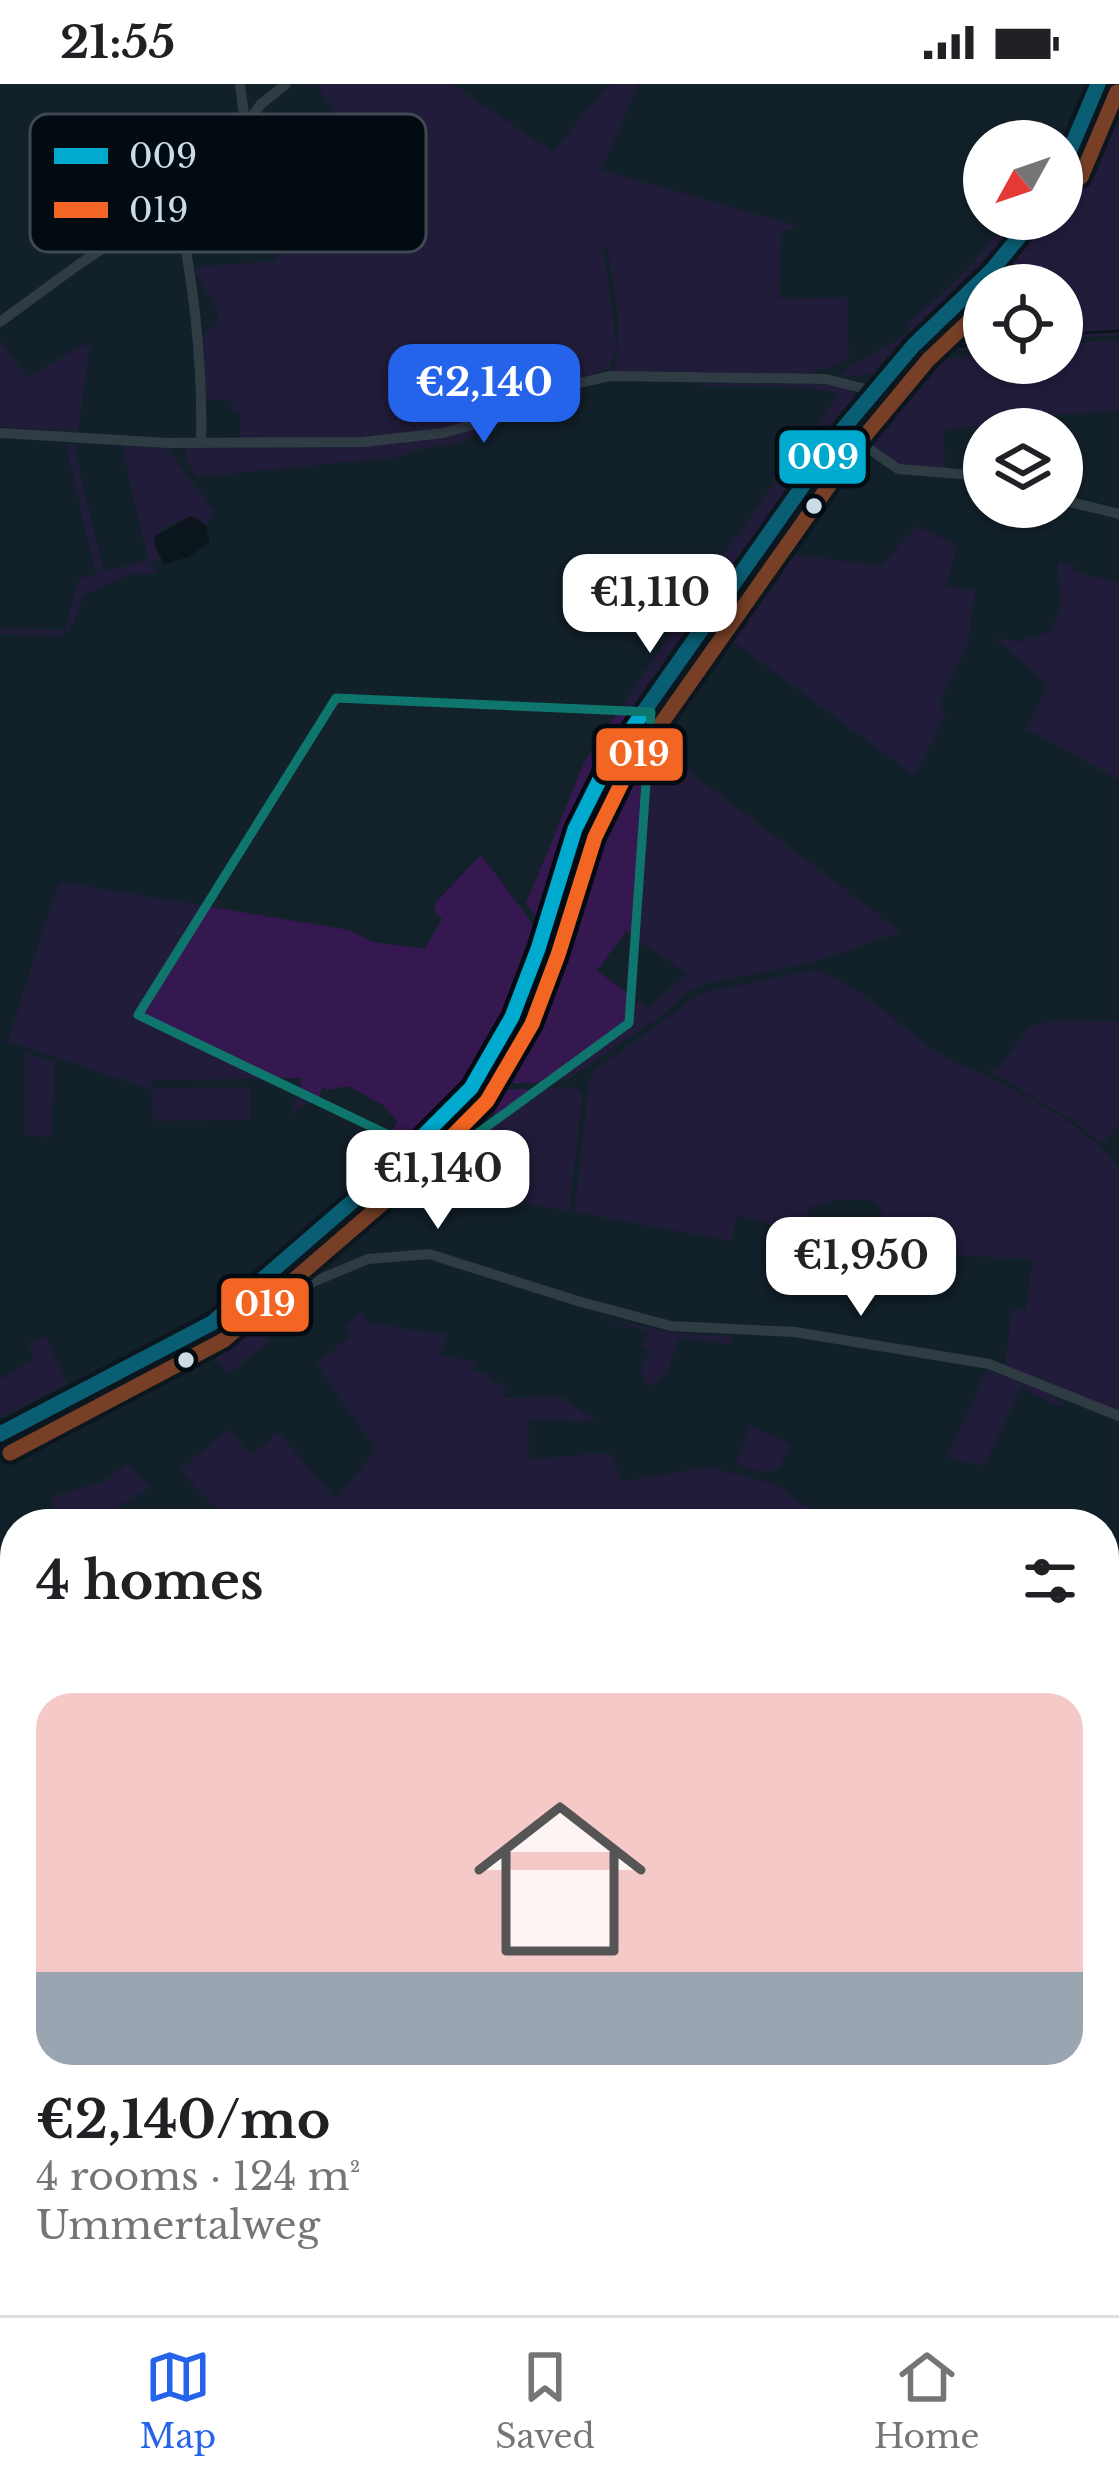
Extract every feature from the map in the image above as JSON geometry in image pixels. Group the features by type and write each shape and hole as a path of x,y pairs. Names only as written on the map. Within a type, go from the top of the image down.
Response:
{"main road":[{"path":"1083,120 1098,84"},
{"path":"0,1434 190,1336 392,1168 471,1088 512,1017 575,829 609,761 870,394 1017,240"}],"street":[{"path":"240,84 244,114"},
{"path":"253,114 286,84"},
{"path":"0,322 98,252"},
{"path":"187,252 201,356 201,441"},
{"path":"0,434 364,442 443,433 506,416 571,385 610,376 826,379 870,394"},
{"path":"842,430 898,469 963,474"},
{"path":"1083,505 1119,514"},
{"path":"280,1265 301,1287 368,1259 430,1254 671,1326 795,1332 989,1364 1119,1416"}],"highlighted area":[{"path":"336,698 651,712 629,1023 441,1160 138,1015"}],"shaded area":[{"path":"316,84 453,84 552,152 610,84 638,84 601,170 796,226 781,229 780,299 847,297 849,359 803,376 614,371 619,340 617,310 607,248 603,247 617,348 609,368 513,408 421,432 361,438 240,438 241,414 233,412 233,401 206,399 204,335 217,324 217,315 195,267 277,261 276,252 426,252 426,114 337,114"},
{"path":"1105,84 1112,84 1102,113 1119,126 1119,335 1083,337 1083,264 1009,264 1028,240 1083,240 1083,138"},
{"path":"993,240 1007,240 984,264 972,264"},
{"path":"963,274 963,286 874,374 839,377 909,333 908,324"},
{"path":"963,305 963,350 919,354 924,343"},
{"path":"1119,340 1119,410 963,408 963,428 944,430 945,470 903,468 852,427 902,368 914,363 963,357 963,384 1083,384 1083,343"},
{"path":"0,341 27,377 90,342 78,431 0,427"},
{"path":"839,385 855,393 854,401 626,728 543,913 536,916 526,904 584,763 719,561 838,395 792,387 697,386"},
{"path":"500,423 458,443 410,451 406,456 197,477 186,458 187,448 440,437"},
{"path":"843,441 849,443 773,552 881,566 917,526 956,546 946,586 975,591 967,646 941,699 946,713 915,776 714,627 641,735 901,932 810,963 690,990 660,1017 568,1079 481,1083 594,800 602,799 604,783 627,743","holes":["626,931 687,974 648,1008 597,971"]},
{"path":"66,444 73,444 104,572 148,560 122,446 166,448 215,512 206,525 197,517 169,525 155,536 160,560 149,561 159,573 127,575 84,595 70,630 65,630 79,579 96,574"},
{"path":"191,516 206,525 210,542 189,557 164,564 155,536"},
{"path":"1058,562 1074,566 1073,572 1119,582 1119,780 1027,729 1048,684 994,638 1027,642 1028,637 1052,630 1061,607"},
{"path":"0,629 65,630 63,636 0,634"},
{"path":"481,855 539,932 516,997 459,1093 375,1177 372,1173 398,1148 389,1140 397,1121 383,1105 348,1086 322,1087 320,1096 294,1112 288,1127 302,1078 152,1080 152,1088 250,1087 251,1120 153,1121 152,1090 8,1041 59,882 349,930 373,942 425,949 442,919 435,912 435,903"},
{"path":"815,970 850,986 946,1058 1056,1113 1119,1168 1119,1413 1005,1365 1012,1310 1026,1311 1033,1259 924,1254 919,1285 867,1273 883,1214 875,1201 841,1199 809,1208 804,1232 736,1215 732,1241 575,1212 589,1081 595,1070 702,993"},
{"path":"1055,1021 1119,1022 1119,1124 1102,1144 1072,1120 986,1069 996,1071 1030,1026"},
{"path":"25,1052 55,1063 51,1137 25,1136"},
{"path":"575,1087 582,1094 569,1211 498,1198 507,1163 482,1155 501,1090"},
{"path":"271,1287 274,1297 248,1308 235,1320 256,1313 270,1341 228,1374 200,1338"},
{"path":"361,1311 367,1323 447,1335 440,1355 475,1362 473,1371 506,1385 503,1398 562,1397 596,1421 529,1420 529,1459 611,1453 622,1482 708,1467 774,1484 810,1509 216,1509 180,1470 228,1429 252,1456 278,1432 336,1500 376,1450 317,1364 351,1336 346,1327"},
{"path":"598,1317 680,1334 733,1336 732,1344 679,1338 667,1372 649,1387 640,1368 650,1351 643,1347 648,1331"},
{"path":"46,1336 67,1384 0,1418 0,1380 34,1359 29,1343"},
{"path":"987,1370 1068,1406 1021,1387 984,1466 947,1457"},
{"path":"750,1426 790,1444 779,1468 767,1473 736,1464"},
{"path":"128,1464 150,1488 113,1509 53,1507 52,1497 103,1482"}],"waterway":[{"path":"1083,333 1119,331"},
{"path":"932,349 963,346"}],"transit line":[{"name":"009","path":"1083,120 1098,84"},
{"name":"019","path":"1083,172 1117,92"},
{"name":"009","path":"0,1434 212,1323 391,1168 471,1088 512,1017 575,829 609,761 842,430 913,346 1017,240"},
{"name":"019","path":"10,1453 224,1340 405,1184 487,1101 532,1024 595,837 627,772 859,443 928,360 963,327"}]}
